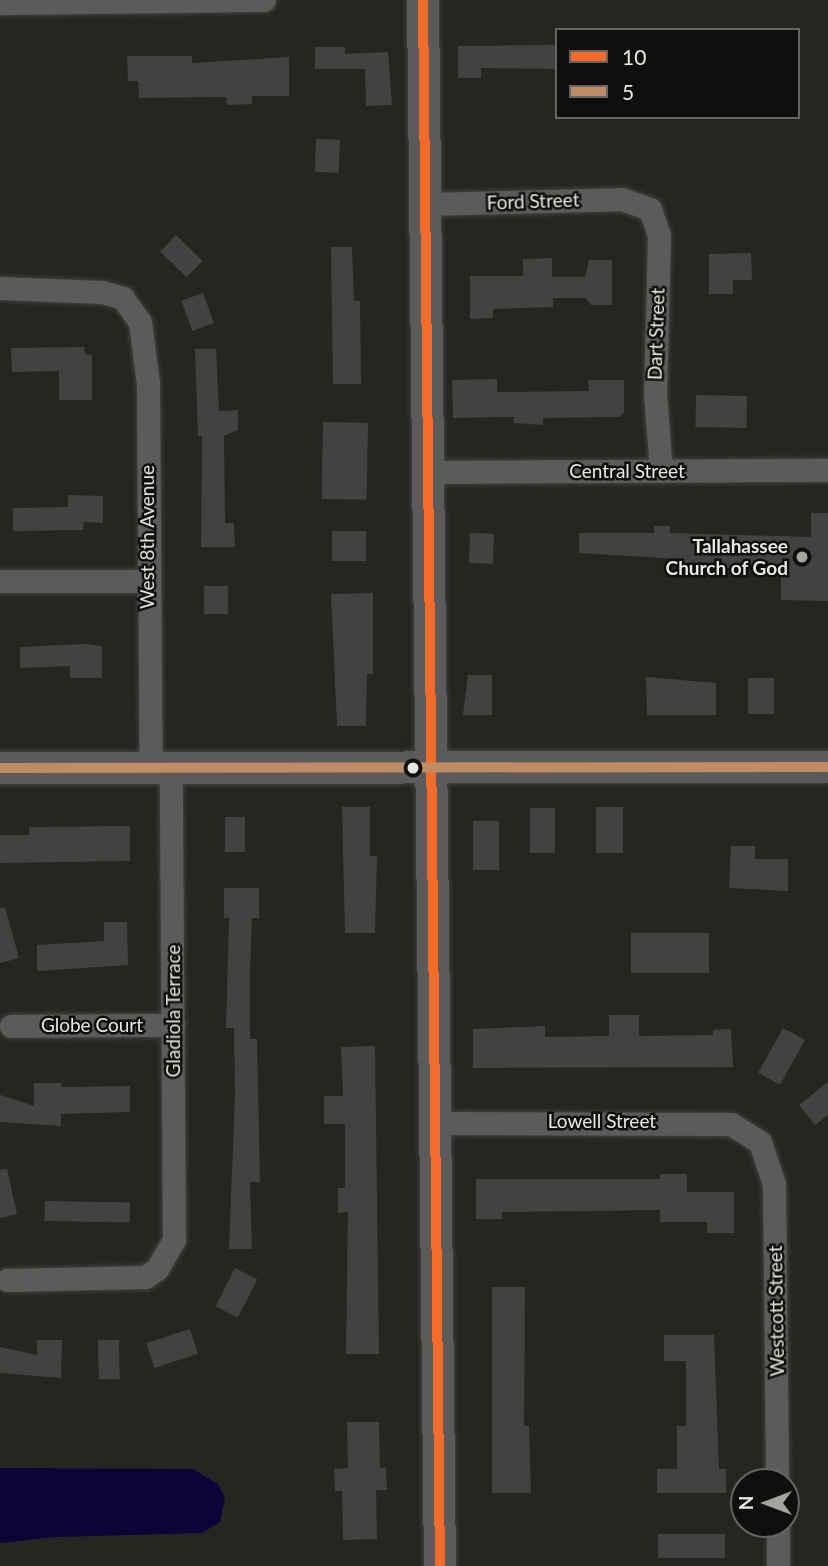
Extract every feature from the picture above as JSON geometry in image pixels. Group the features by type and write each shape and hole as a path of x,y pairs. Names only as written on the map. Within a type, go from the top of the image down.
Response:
{"street":[{"path":"0,3 264,0"},
{"path":"423,0 426,472 437,1123 440,1566"},
{"name":"Ford Street","path":"425,204 622,199 641,204"},
{"name":"Dart Street","path":"641,204 656,219 659,235 655,394 660,471"},
{"name":"West 8th Avenue","path":"0,288 102,292 123,298 134,309 146,348 146,581 161,768"},
{"name":"Central Street","path":"426,472 828,470"},
{"path":"0,581 146,581"},
{"path":"0,768 828,767"},
{"name":"Gladiola Terrace","path":"7,1280 145,1277 168,1254 174,1239 173,1025 161,768"},
{"name":"Globe Court","path":"11,1026 173,1025"},
{"name":"Lowell Street","path":"437,1123 731,1124 760,1142"},
{"name":"Westcott Street","path":"760,1142 774,1184 777,1468"},
{"path":"778,1538 778,1566"}],"shaded area":[{"path":"0,1468 193,1469 218,1484 225,1498 220,1522 202,1533 55,1537 0,1543"}],"building":[{"path":"555,45 555,69 481,68 481,78 458,78 458,46"},
{"path":"315,47 345,47 345,54 388,52 392,105 366,106 365,69 315,69"},
{"path":"127,56 192,56 192,63 289,57 289,96 252,96 252,104 227,105 226,97 139,98 138,81 128,81"},
{"path":"316,139 340,140 339,173 315,172"},
{"path":"176,235 203,261 187,277 160,252"},
{"path":"331,247 352,247 354,301 360,301 361,384 333,384"},
{"path":"751,253 752,280 733,280 733,294 709,294 709,254"},
{"path":"552,258 552,277 585,277 589,260 612,260 612,305 591,305 586,298 553,298 553,307 493,309 493,318 470,319 470,276 523,276 523,259"},
{"path":"203,293 214,323 192,331 181,301"},
{"path":"84,347 85,354 92,355 92,400 59,400 59,371 12,372 11,348"},
{"path":"195,349 216,349 219,411 238,410 238,430 224,436 225,523 234,523 235,547 201,547 202,436 198,436"},
{"path":"497,379 497,392 589,391 588,380 624,380 624,412 620,417 543,418 543,425 514,423 514,417 453,418 452,380"},
{"path":"696,395 747,396 746,428 695,427"},
{"path":"323,422 368,423 367,500 322,499"},
{"path":"68,495 103,496 103,523 84,522 83,530 13,531 13,508 68,507"},
{"path":"811,513 828,513 828,601 781,600 781,568 682,568 682,559 579,553 579,533 654,533 654,526 670,526 670,533 811,537"},
{"path":"332,531 366,531 366,561 332,561"},
{"path":"470,533 494,534 493,564 469,563"},
{"path":"204,586 228,586 228,614 204,614"},
{"path":"373,593 373,674 367,674 366,726 337,726 331,594"},
{"path":"85,644 102,646 102,678 70,678 70,666 20,668 20,647"},
{"path":"468,675 492,675 492,715 463,715"},
{"path":"646,677 716,683 716,715 647,715"},
{"path":"748,678 774,678 774,714 748,714"},
{"path":"342,807 370,807 370,856 377,856 375,933 345,933"},
{"path":"596,807 623,807 623,853 596,853"},
{"path":"530,808 555,808 555,853 530,853"},
{"path":"225,817 245,817 245,852 225,852"},
{"path":"473,821 499,821 499,870 473,870"},
{"path":"130,826 130,861 0,863 0,835 29,835 29,827"},
{"path":"731,846 755,846 755,859 788,859 788,891 729,888"},
{"path":"224,888 259,888 259,918 252,918 250,971 250,1039 257,1039 260,1182 250,1182 252,1249 229,1249 235,1093 234,1028 226,1028 229,918 224,918"},
{"path":"5,907 19,958 0,963 0,908"},
{"path":"104,922 127,922 128,965 37,971 37,945 104,941"},
{"path":"631,933 709,933 709,973 631,973"},
{"path":"609,1015 639,1015 639,1036 713,1035 713,1030 731,1029 733,1067 473,1068 473,1029 545,1026 545,1037 609,1036"},
{"path":"783,1028 805,1040 780,1085 758,1073"},
{"path":"375,1046 379,1354 346,1354 348,1212 338,1213 338,1188 345,1188 345,1124 324,1124 324,1096 343,1096 341,1047"},
{"path":"828,1082 828,1115 815,1125 799,1105"},
{"path":"34,1083 61,1083 61,1087 130,1086 130,1112 61,1114 61,1126 0,1122 0,1095 34,1106"},
{"path":"7,1169 17,1214 0,1218 0,1170"},
{"path":"660,1174 687,1174 687,1192 734,1192 734,1233 707,1233 707,1222 660,1222 660,1210 502,1212 502,1219 476,1219 476,1179 660,1179"},
{"path":"45,1201 130,1202 130,1222 45,1221"},
{"path":"235,1268 257,1279 238,1318 215,1306"},
{"path":"492,1287 525,1287 524,1426 529,1426 531,1493 492,1493"},
{"path":"190,1329 198,1354 154,1368 146,1343"},
{"path":"664,1335 714,1335 719,1469 726,1469 726,1493 657,1493 657,1469 677,1469 677,1426 686,1426 686,1361 664,1361"},
{"path":"37,1340 62,1340 61,1378 0,1373 0,1347 37,1355"},
{"path":"98,1340 119,1340 120,1379 99,1379"},
{"path":"347,1422 379,1422 380,1468 386,1467 387,1490 376,1490 377,1539 343,1540 342,1491 335,1491 334,1469 348,1468"},
{"path":"658,1534 725,1534 725,1558 658,1558"}],"transit line":[{"name":"10","path":"423,0 440,1566"},
{"name":"5","path":"0,768 828,767"}],"place":[{"name":"Tallahassee Church of God","path":"802,557"}]}
